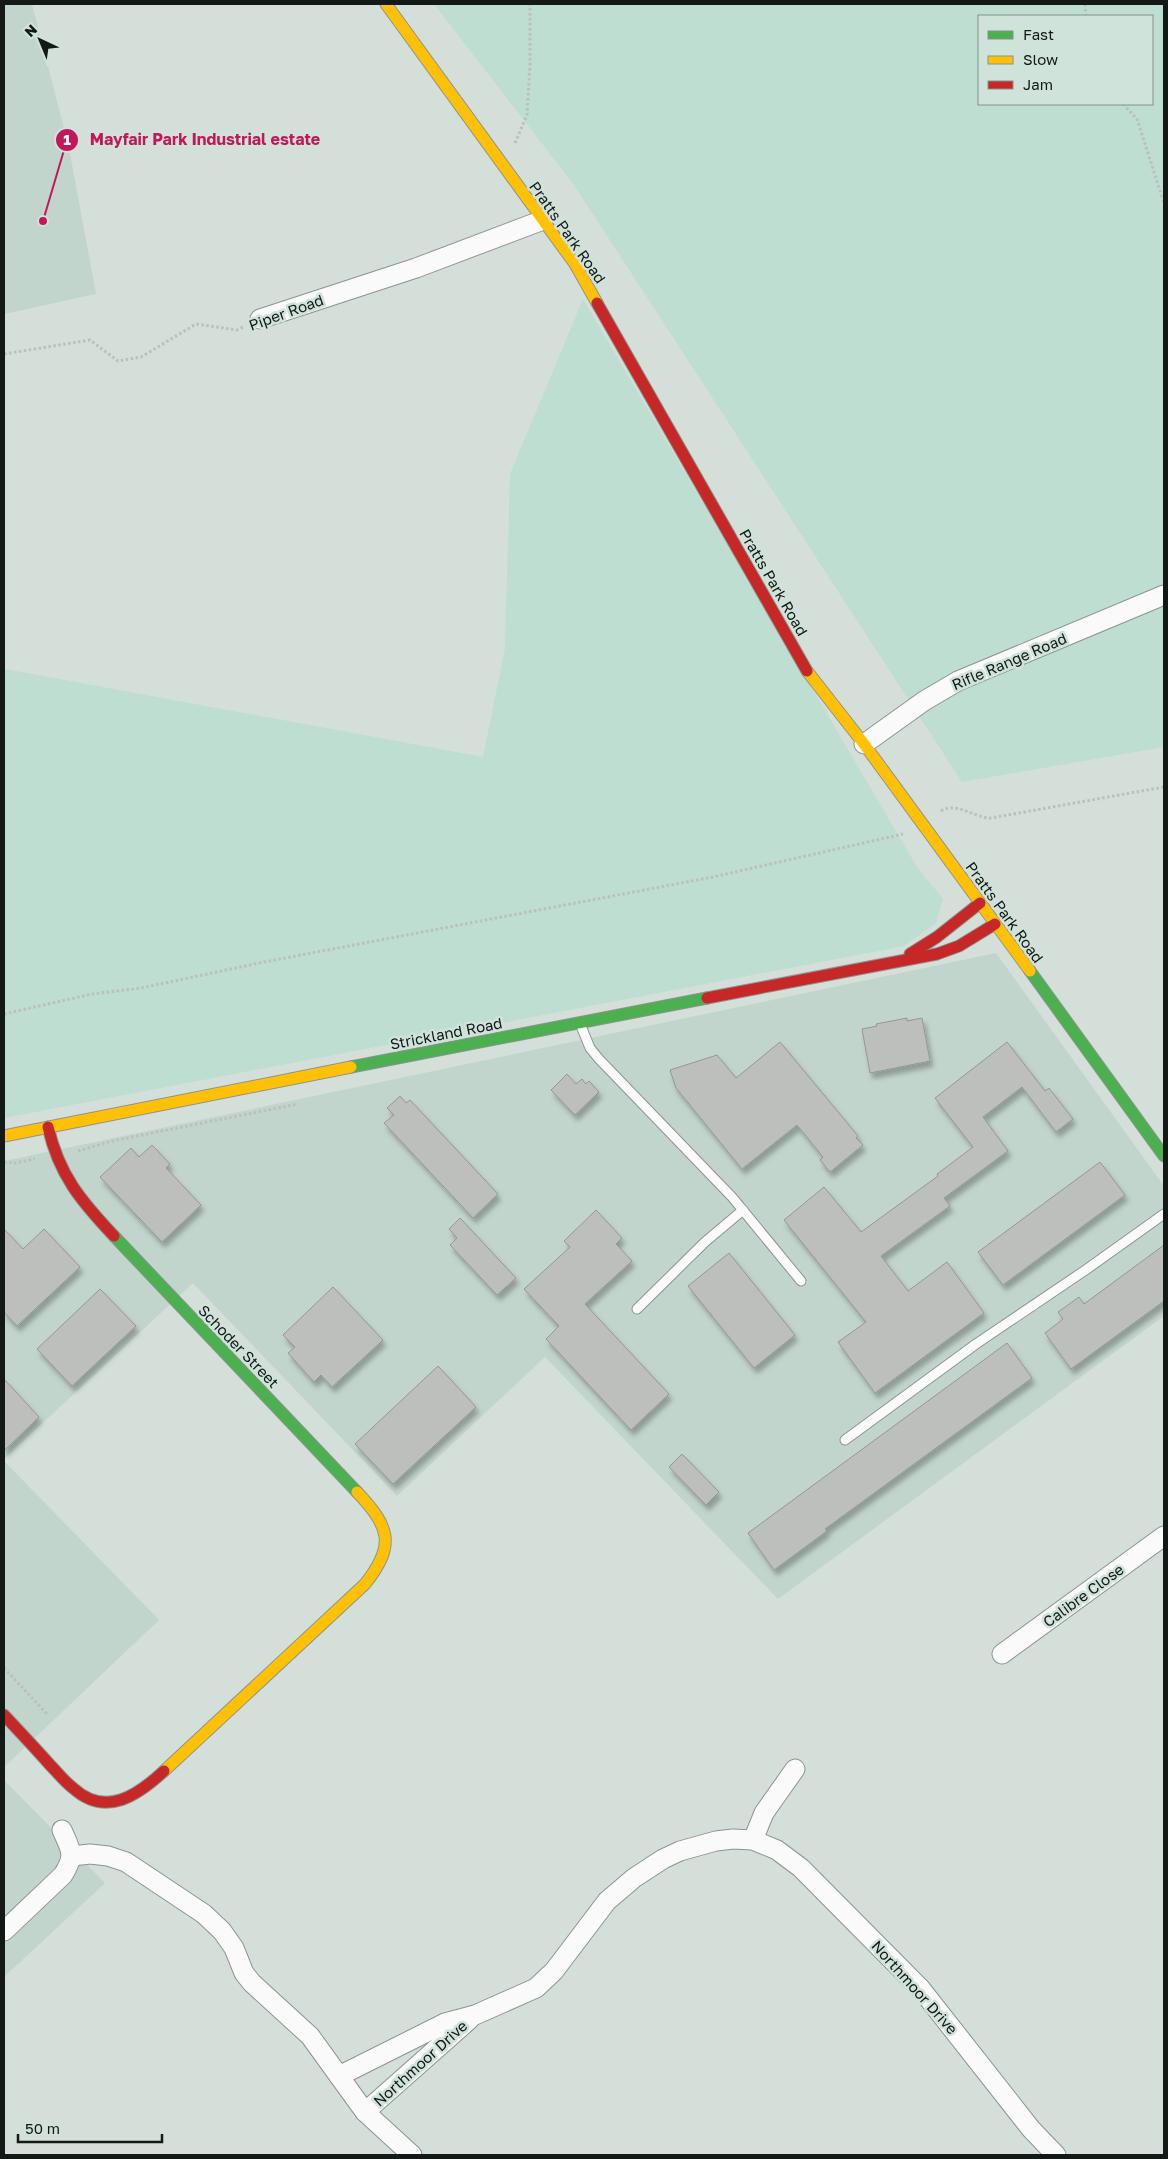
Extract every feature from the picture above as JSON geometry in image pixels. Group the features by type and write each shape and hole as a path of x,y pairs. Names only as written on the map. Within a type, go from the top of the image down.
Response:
{"street":[{"name":"Pratts Park Road","path":"386,4 576,264 805,668 864,744 1164,1156"},
{"name":"Piper Road","path":"260,319 416,268 543,220"},
{"name":"Rifle Range Road","path":"864,744 958,681 1164,595"},
{"name":"Strickland Road","path":"895,961 937,937 980,903"},
{"name":"Strickland Road","path":"4,1136 895,961 925,959 951,950 969,941 995,924"},
{"name":"Schoder Street","path":"4,1715 73,1789 82,1795 101,1802 123,1800 143,1790 365,1584 382,1561 386,1550 384,1530 380,1519 371,1507 87,1208 70,1187 54,1156 48,1127"},
{"name":"Calibre Close","path":"1002,1654 1164,1536"},
{"path":"753,1840 764,1813 795,1768"},
{"path":"4,1931 63,1875 72,1856 62,1830"},
{"name":"Northmoor Drive","path":"339,2076 439,2026 475,2015 525,1994 540,1984 554,1971 607,1901 649,1868 680,1851 696,1846 733,1839 753,1840 777,1850 801,1868 922,1989 1031,2129 1056,2155"},
{"path":"72,1856 90,1854 108,1856 126,1862 204,1914 222,1931 234,1948 244,1973 252,1983 310,2036 365,2112 412,2155"},
{"name":"Northmoor Drive","path":"365,2112 475,2015"}],"lane":[{"path":"580,1023 590,1048 599,1060 743,1210 801,1281"},
{"path":"637,1309 705,1242 743,1210"},
{"path":"845,1440 976,1344 1164,1214"}],"path":[{"path":"500,161 515,145 526,115 530,64 530,4"},
{"path":"1124,105 1137,119 1164,204"},
{"name":"Piper Road","path":"4,354 90,340 118,361 141,357 196,324 237,330 260,319"},
{"path":"921,823 946,807 953,807 981,818 1024,813 1164,787"},
{"path":"4,1014 92,994 141,988 264,962 713,877 896,836"},
{"path":"4,1162 15,1163 54,1156 86,1149 112,1140 298,1104"},
{"path":"4,1668 47,1714"}],"shaded area":[{"path":"4,4 32,4 69,148 96,294 4,314"},
{"path":"434,4 1164,4 1164,747 962,782 574,185"},
{"path":"583,299 917,867 943,899 936,923 904,946 4,1118 5,669 483,757 505,648 510,474"},
{"path":"996,953 1164,1186 1164,1316 778,1599 545,1357 397,1496 193,1283 4,1459 4,1161"},
{"path":"4,1461 159,1620 4,1767"},
{"path":"4,1780 105,1883 4,1977"}],"building":[{"path":"907,1018 907,1021 922,1018 930,1061 870,1073 862,1029 877,1026 876,1024"},
{"path":"780,1042 858,1136 856,1138 863,1145 830,1172 820,1160 823,1157 797,1125 742,1169 676,1088 670,1070 717,1055 736,1078"},
{"path":"1007,1042 1045,1091 1049,1088 1073,1119 1056,1132 1022,1087 983,1117 1008,1151 944,1198 950,1206 881,1256 908,1291 947,1262 984,1313 875,1393 838,1342 866,1322 784,1220 824,1187 861,1232 938,1176 937,1174 973,1147 935,1098"},
{"path":"567,1074 576,1084 582,1079 586,1084 589,1081 599,1092 575,1115 551,1090"},
{"path":"400,1096 406,1103 410,1100 498,1194 473,1218 384,1123 394,1115 387,1108"},
{"path":"152,1145 170,1164 166,1168 201,1205 162,1242 100,1177 131,1148 139,1157"},
{"path":"1100,1162 1125,1195 1003,1285 978,1252"},
{"path":"596,1210 622,1238 616,1244 632,1261 585,1304 669,1394 631,1430 546,1339 559,1326 524,1289 570,1247 564,1241"},
{"path":"460,1218 516,1278 497,1295 450,1245 457,1238 449,1229"},
{"path":"4,1229 23,1249 44,1229 80,1267 17,1326 4,1312"},
{"path":"1164,1245 1164,1301 1071,1369 1045,1333 1063,1319 1058,1312 1079,1297 1084,1304"},
{"path":"729,1253 795,1335 754,1368 688,1286"},
{"path":"333,1287 383,1340 332,1387 321,1375 314,1382 288,1353 295,1347 283,1335"},
{"path":"100,1289 136,1326 72,1386 37,1349"},
{"path":"1007,1343 1032,1378 825,1529 827,1531 774,1570 748,1533"},
{"path":"438,1366 476,1407 393,1484 355,1444"},
{"path":"4,1379 39,1417 4,1451"},
{"path":"682,1454 719,1492 706,1505 669,1467"}],"traffic: fast":[{"path":"1030,971 1164,1156"},
{"path":"351,1067 707,998"},
{"path":"114,1236 357,1492"}],"traffic: slow":[{"path":"386,4 575,264 597,303"},
{"path":"807,671 864,744 1030,971"},
{"path":"4,1136 351,1067"},
{"path":"164,1771 365,1584 375,1570 385,1547 385,1536 377,1516 357,1492"}],"traffic: jam":[{"path":"597,303 807,671"},
{"path":"910,954 937,937 980,903"},
{"path":"707,998 937,954 959,946 995,924"},
{"path":"48,1127 58,1159 65,1173 91,1211 114,1236"},
{"path":"4,1715 67,1783 85,1797 97,1801 121,1800 143,1788 164,1771"}],"place":[{"name":"Mayfair Park Industrial estate","path":"43,221"}]}
